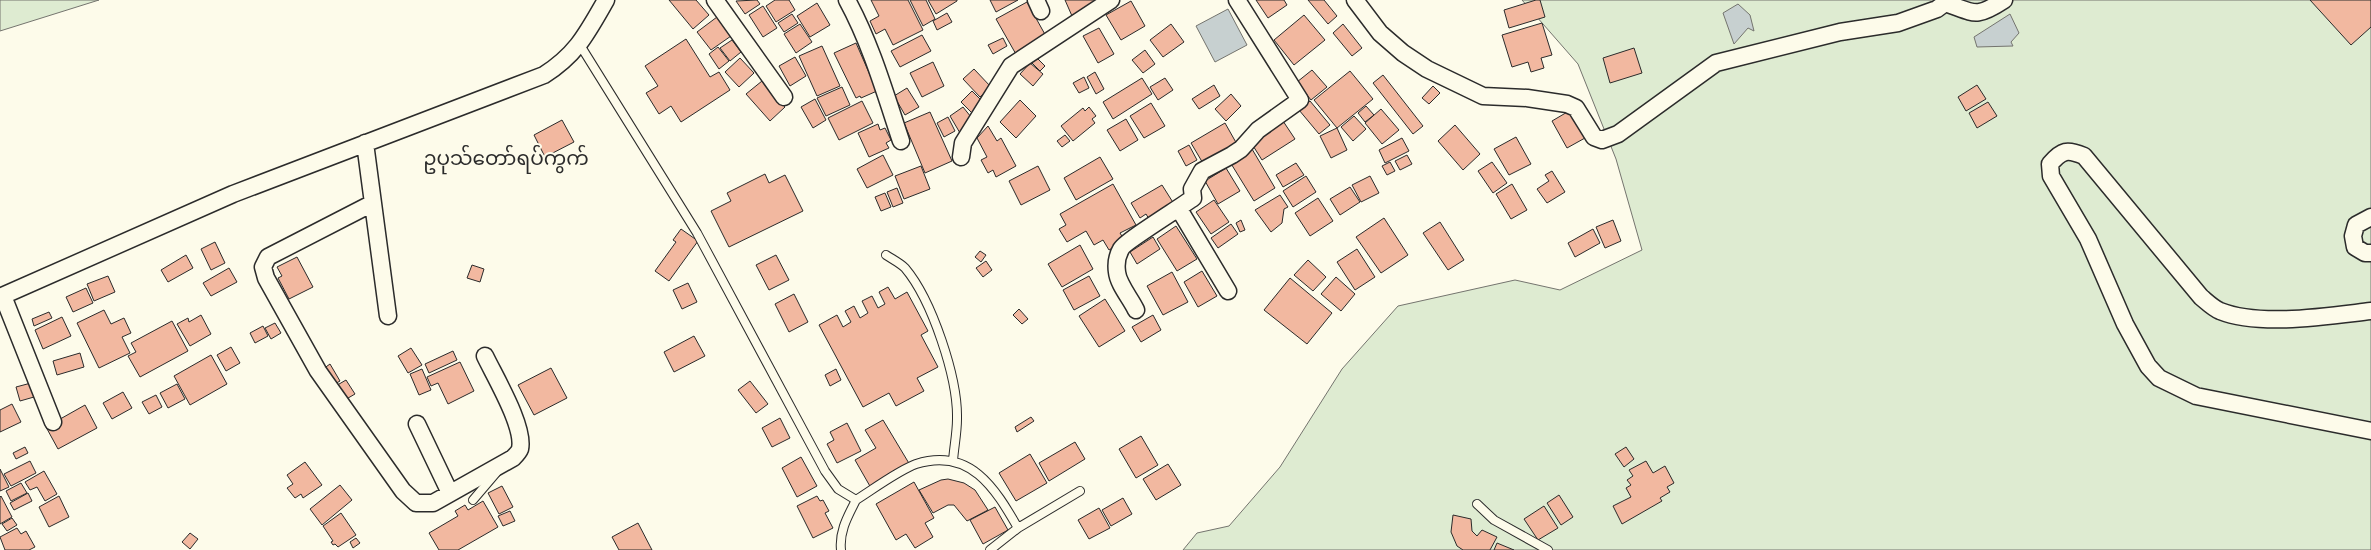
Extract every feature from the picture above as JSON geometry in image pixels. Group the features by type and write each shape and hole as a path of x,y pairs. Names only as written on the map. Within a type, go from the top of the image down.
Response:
{"street":[{"path":"53,422 2,296 233,194 544,75 563,63 580,45 606,0"},
{"path":"715,0 784,97"},
{"path":"847,0 859,22 900,141"},
{"path":"962,156 963,143 1011,66 1111,0"},
{"path":"1136,310 1117,274 1117,259 1121,248 1129,240 1179,209 1193,198 1192,189 1202,171 1241,149 1258,130 1300,100 1237,0"},
{"path":"1355,0 1380,33 1403,53 1427,69 1483,96 1527,98 1567,104 1576,108 1594,137 1602,140 1618,134 1716,63 1840,32 1898,24 1937,9 1945,3 1970,14 1989,10 2004,0"},
{"path":"365,143 388,316"},
{"path":"2371,311 2334,316 2265,319 2248,318 2217,310 2201,297 2084,156 2072,151 2058,154 2050,164 2051,176 2088,239 2125,324 2148,366 2159,378 2196,396 2371,432"},
{"path":"373,203 268,257 263,267 266,278 318,372 402,491 416,503 432,503 513,458 520,450 520,436 510,407 485,356"},
{"path":"1179,209 1228,292"},
{"path":"2371,217 2356,225 2353,236 2355,247 2365,253 2371,253"},
{"path":"417,424 450,493"}],"lane":[{"path":"580,45 697,233 825,471 838,489 856,500"},
{"path":"886,255 904,267 923,295 941,341 955,392 958,419 953,461"},
{"path":"841,550 840,541 845,520 856,500 914,465 934,460 953,461 973,470 985,479 1000,496 1018,528"},
{"path":"473,500 503,464"},
{"path":"990,550 1018,528 1080,491"},
{"path":"1477,504 1494,520 1548,550"}],"green space":[{"path":"0,0 99,0 0,31"},
{"path":"1522,0 2371,0 2371,550 1183,550 1197,533 1229,526 1280,467 1342,369 1398,306 1515,280 1560,290 1642,250 1616,159 1578,64"}],"shaded area":[{"path":"1738,4 1750,15 1754,31 1748,28 1734,44 1723,13"},
{"path":"1228,9 1247,45 1215,62 1196,26"},
{"path":"2010,14 2019,33 2011,42 2013,46 1977,47 1974,37"}],"building":[{"path":"669,0 696,0 709,15 693,29"},
{"path":"757,0 760,4 745,14 736,1"},
{"path":"775,0 789,0 795,10 776,22 766,6"},
{"path":"871,0 908,0 923,30 893,45 885,29 876,34 870,21 879,16"},
{"path":"910,0 926,0 935,19 923,26"},
{"path":"928,0 957,0 957,1 936,14"},
{"path":"990,0 1018,0 996,12"},
{"path":"1065,0 1099,0 1100,3 1072,16"},
{"path":"1256,0 1284,0 1287,5 1268,18"},
{"path":"1308,0 1324,0 1337,16 1328,24"},
{"path":"1540,0 1545,17 1509,28 1504,10"},
{"path":"2310,0 2371,0 2371,27 2351,45"},
{"path":"1131,1 1145,26 1121,40 1106,15"},
{"path":"1027,2 1047,38 1017,56 996,19"},
{"path":"817,3 830,25 810,37 797,16"},
{"path":"763,6 777,28 763,37 749,15"},
{"path":"947,13 952,22 937,30 933,21"},
{"path":"792,14 798,23 784,32 778,23"},
{"path":"1304,15 1325,40 1294,65 1274,40"},
{"path":"717,17 731,36 711,50 697,32"},
{"path":"1542,23 1552,55 1541,58 1544,68 1531,72 1528,62 1512,67 1502,35"},
{"path":"800,24 812,42 796,53 784,34"},
{"path":"1171,24 1184,42 1163,57 1150,40"},
{"path":"1343,24 1362,48 1352,56 1333,33"},
{"path":"1099,28 1114,54 1098,63 1083,36"},
{"path":"922,35 931,51 900,67 891,51"},
{"path":"1003,38 1007,46 993,54 988,45"},
{"path":"686,39 710,77 719,72 730,90 681,122 671,106 659,114 646,93 658,86 645,66"},
{"path":"732,40 741,52 730,61 720,48"},
{"path":"856,43 877,91 861,98 860,96 856,98 834,53"},
{"path":"822,46 840,86 817,96 799,56"},
{"path":"718,47 729,61 719,69 709,54"},
{"path":"1634,48 1642,73 1610,83 1603,58"},
{"path":"1145,50 1155,64 1143,73 1132,60"},
{"path":"795,57 806,76 790,86 779,66"},
{"path":"740,58 754,73 739,87 725,72"},
{"path":"1037,58 1045,66 1040,71 1032,63"},
{"path":"933,62 944,86 922,97 910,73"},
{"path":"1030,63 1043,74 1033,86 1020,74"},
{"path":"974,69 991,87 980,97 963,79"},
{"path":"1312,70 1327,87 1311,100 1297,82"},
{"path":"1350,71 1373,99 1337,128 1314,100"},
{"path":"1095,72 1104,89 1096,94 1087,77"},
{"path":"1383,75 1423,126 1413,134 1373,83"},
{"path":"1084,77 1089,88 1079,93 1073,83"},
{"path":"1142,78 1152,94 1113,119 1103,102"},
{"path":"1165,78 1173,90 1158,100 1150,87"},
{"path":"762,81 785,107 770,121 746,94"},
{"path":"1214,85 1220,96 1199,109 1192,99"},
{"path":"1977,85 1986,99 1966,111 1958,97"},
{"path":"1433,86 1440,93 1429,104 1422,98"},
{"path":"842,87 850,105 826,116 817,98"},
{"path":"907,88 919,107 905,115 894,96"},
{"path":"972,91 983,102 972,113 961,102"},
{"path":"1231,94 1241,106 1226,121 1215,109"},
{"path":"815,99 826,120 813,128 801,107"},
{"path":"1020,100 1036,116 1016,138 1000,122"},
{"path":"862,101 873,123 839,140 828,118"},
{"path":"1310,101 1330,125 1319,134 1299,110"},
{"path":"1988,102 1997,116 1977,128 1969,113"},
{"path":"1151,103 1165,126 1144,138 1130,116"},
{"path":"1366,106 1374,115 1365,122 1358,113"},
{"path":"963,107 971,117 960,133 950,116"},
{"path":"1089,107 1096,116 1092,119 1095,123 1073,141 1061,126 1083,108 1085,111"},
{"path":"1381,109 1399,130 1382,144 1365,123"},
{"path":"1569,111 1585,138 1567,148 1552,121"},
{"path":"930,112 952,161 925,173 904,123"},
{"path":"1354,116 1366,129 1353,141 1341,127"},
{"path":"948,117 955,131 944,137 937,123"},
{"path":"1126,119 1138,140 1120,151 1107,130"},
{"path":"562,120 574,142 545,157 534,135"},
{"path":"1283,121 1295,139 1262,160 1250,141"},
{"path":"1225,123 1238,146 1204,165 1191,143"},
{"path":"878,124 880,130 885,128 891,140 886,143 889,148 869,157 858,133"},
{"path":"1455,125 1480,154 1463,170 1438,141"},
{"path":"988,126 997,141 1001,138 1016,166 996,177 993,170 988,173 981,160 987,157 977,138"},
{"path":"1337,128 1347,150 1331,158 1320,136"},
{"path":"1065,135 1070,141 1062,147 1057,141"},
{"path":"1516,137 1531,164 1509,175 1494,149"},
{"path":"1402,138 1409,151 1385,163 1379,150"},
{"path":"1189,145 1197,160 1186,166 1178,151"},
{"path":"1252,149 1275,188 1254,201 1230,162"},
{"path":"883,155 893,175 867,188 857,169"},
{"path":"1407,155 1412,164 1400,170 1395,161"},
{"path":"1100,157 1113,179 1076,200 1064,178"},
{"path":"1390,162 1395,171 1387,175 1382,166"},
{"path":"1492,162 1507,183 1493,193 1478,171"},
{"path":"1296,163 1304,175 1283,187 1276,175"},
{"path":"921,166 930,189 904,199 895,176"},
{"path":"1038,166 1050,190 1021,205 1009,181"},
{"path":"1226,168 1240,191 1218,204 1205,181"},
{"path":"1552,171 1565,192 1547,203 1537,189 1549,181 1545,175"},
{"path":"765,174 769,183 785,175 803,211 729,247 711,211 731,201 727,193"},
{"path":"1306,176 1316,192 1293,207 1283,191"},
{"path":"1370,176 1379,193 1361,202 1352,185"},
{"path":"1113,184 1136,225 1120,233 1125,241 1109,250 1103,240 1094,245 1086,231 1067,242 1059,229 1066,225 1060,214"},
{"path":"1512,184 1527,210 1511,219 1496,194"},
{"path":"1162,185 1174,204 1149,219 1146,214 1140,218 1131,203"},
{"path":"1350,187 1360,202 1340,215 1330,199"},
{"path":"897,188 903,203 893,207 887,192"},
{"path":"885,193 891,207 881,211 875,197"},
{"path":"1280,195 1288,207 1284,209 1282,223 1271,232 1255,210"},
{"path":"1318,198 1333,221 1310,236 1295,213"},
{"path":"1214,200 1229,222 1211,234 1196,212"},
{"path":"1384,218 1408,255 1381,273 1356,237"},
{"path":"1241,220 1245,230 1240,232 1236,223"},
{"path":"1613,220 1621,241 1605,248 1596,227"},
{"path":"1440,222 1464,260 1448,270 1423,233"},
{"path":"1231,224 1238,234 1218,248 1211,238"},
{"path":"1176,226 1197,259 1177,271 1157,239"},
{"path":"681,229 698,241 669,281 655,271 676,242 673,240"},
{"path":"1593,229 1600,243 1575,257 1568,243"},
{"path":"1153,237 1160,249 1137,264 1130,252"},
{"path":"215,242 225,263 211,270 201,249"},
{"path":"1080,245 1093,269 1062,287 1048,264"},
{"path":"1357,249 1375,277 1355,290 1337,262"},
{"path":"980,251 986,255 981,262 975,257"},
{"path":"186,255 193,268 168,282 161,270"},
{"path":"776,255 789,280 769,290 756,265"},
{"path":"297,257 313,287 289,299 278,278 282,276 277,267"},
{"path":"1308,260 1326,277 1313,291 1294,275"},
{"path":"986,261 992,270 983,277 976,268"},
{"path":"472,265 484,269 480,282 467,278"},
{"path":"229,268 237,282 211,296 203,283"},
{"path":"1202,271 1217,296 1198,307 1184,282"},
{"path":"1172,272 1188,302 1163,315 1147,286"},
{"path":"108,276 115,292 94,301 87,284"},
{"path":"1089,276 1100,296 1074,310 1063,290"},
{"path":"1336,277 1355,294 1341,311 1321,294"},
{"path":"1290,278 1332,313 1307,344 1264,310"},
{"path":"688,283 697,302 682,309 673,290"},
{"path":"888,287 895,299 907,292 928,331 921,335 938,367 917,378 924,391 896,406 889,393 863,407 819,325 837,315 843,327 851,322 845,311 854,306 860,318 868,313 862,301 872,296 878,308 885,304 879,292"},
{"path":"86,288 93,303 73,312 66,297"},
{"path":"794,294 808,322 789,332 775,304"},
{"path":"1105,299 1125,331 1099,347 1079,316"},
{"path":"1019,309 1028,319 1022,324 1013,315"},
{"path":"104,310 111,324 124,318 131,333 122,337 130,353 99,368 77,323"},
{"path":"49,312 52,318 34,326 32,319"},
{"path":"201,315 211,334 190,346 177,324 188,318 189,322"},
{"path":"1153,315 1161,330 1141,342 1132,327"},
{"path":"62,317 71,336 43,349 35,330"},
{"path":"172,321 188,351 140,377 128,356 136,352 131,343"},
{"path":"275,323 281,333 271,339 265,328"},
{"path":"263,326 268,336 255,343 250,333"},
{"path":"694,336 705,356 674,372 664,352"},
{"path":"231,347 240,363 226,371 217,355"},
{"path":"411,348 422,365 408,373 398,356"},
{"path":"453,351 457,360 429,373 425,364"},
{"path":"80,353 84,367 57,375 53,361"},
{"path":"211,355 227,384 190,405 174,376"},
{"path":"460,362 474,391 448,404 438,383 431,386 427,377"},
{"path":"330,364 340,381 333,385 323,369"},
{"path":"551,368 567,398 534,415 518,385"},
{"path":"422,369 431,390 419,395 410,374"},
{"path":"836,369 841,380 830,386 825,375"},
{"path":"346,380 355,394 343,401 334,387"},
{"path":"750,381 768,404 756,413 738,390"},
{"path":"31,383 34,397 20,401 16,387"},
{"path":"177,384 185,399 168,408 160,393"},
{"path":"123,392 132,408 112,419 103,403"},
{"path":"156,395 162,407 149,414 142,402"},
{"path":"12,404 21,422 0,432 0,410"},
{"path":"85,405 97,428 58,449 46,427"},
{"path":"1031,417 1034,421 1017,432 1015,427"},
{"path":"780,418 790,438 772,447 762,428"},
{"path":"883,420 910,465 871,488 855,460 876,448 865,430"},
{"path":"847,423 861,451 837,463 827,444 834,440 830,432"},
{"path":"1141,436 1158,465 1136,478 1119,449"},
{"path":"1075,442 1085,459 1049,481 1039,463"},
{"path":"25,447 28,453 16,459 13,453"},
{"path":"1626,447 1634,459 1624,467 1615,454"},
{"path":"1030,454 1047,483 1016,501 999,473"},
{"path":"801,457 817,486 797,497 782,468"},
{"path":"30,461 36,473 11,486 4,474"},
{"path":"1646,461 1653,473 1665,466 1674,483 1667,487 1670,492 1660,498 1662,501 1622,524 1613,506 1631,497 1626,488 1631,485 1627,480 1633,476 1629,470"},
{"path":"305,462 322,485 303,498 301,494 295,498 287,488 293,484 287,475"},
{"path":"1168,464 1181,485 1156,500 1143,479"},
{"path":"0,469 9,487 0,491"},
{"path":"44,471 57,494 45,501 37,487 30,490 25,482"},
{"path":"948,479 964,483 975,490 988,510 967,521 954,505 948,505 933,513 919,490 941,480"},
{"path":"914,482 934,518 925,523 933,537 915,548 906,534 896,540 876,504"},
{"path":"21,483 27,493 11,501 6,491"},
{"path":"340,485 352,500 322,525 310,509"},
{"path":"502,486 513,507 499,514 488,493"},
{"path":"28,493 32,501 14,510 10,503"},
{"path":"1559,495 1573,517 1561,525 1547,503"},
{"path":"59,496 69,517 49,527 39,507"},
{"path":"817,496 820,501 823,500 829,511 825,513 833,528 813,538 797,506"},
{"path":"0,497 12,517 0,524"},
{"path":"1123,498 1132,514 1111,526 1102,510"},
{"path":"483,501 498,527 458,550 439,550 429,533 458,516 455,511 465,505 468,510"},
{"path":"1544,506 1558,528 1538,540 1524,519"},
{"path":"995,507 1008,530 983,544 970,520"},
{"path":"1099,508 1110,528 1089,539 1078,520"},
{"path":"510,511 515,521 503,526 498,516"},
{"path":"341,513 356,535 338,547 335,544 333,545 331,542 333,541 323,526"},
{"path":"1453,515 1471,519 1472,531 1477,536 1482,530 1497,537 1490,550 1463,550 1457,546 1451,532"},
{"path":"12,518 17,525 7,531 2,524"},
{"path":"638,523 652,550 619,550 612,537"},
{"path":"17,528 21,534 26,531 35,547 29,550 5,550 0,537"},
{"path":"190,533 198,539 190,549 182,542"},
{"path":"356,538 360,543 353,548 350,542"},
{"path":"1497,543 1514,550 1494,550"}],"district":[{"name":"ဥပုသ်တော်ရပ်ကွက်","path":"506,158"}]}
